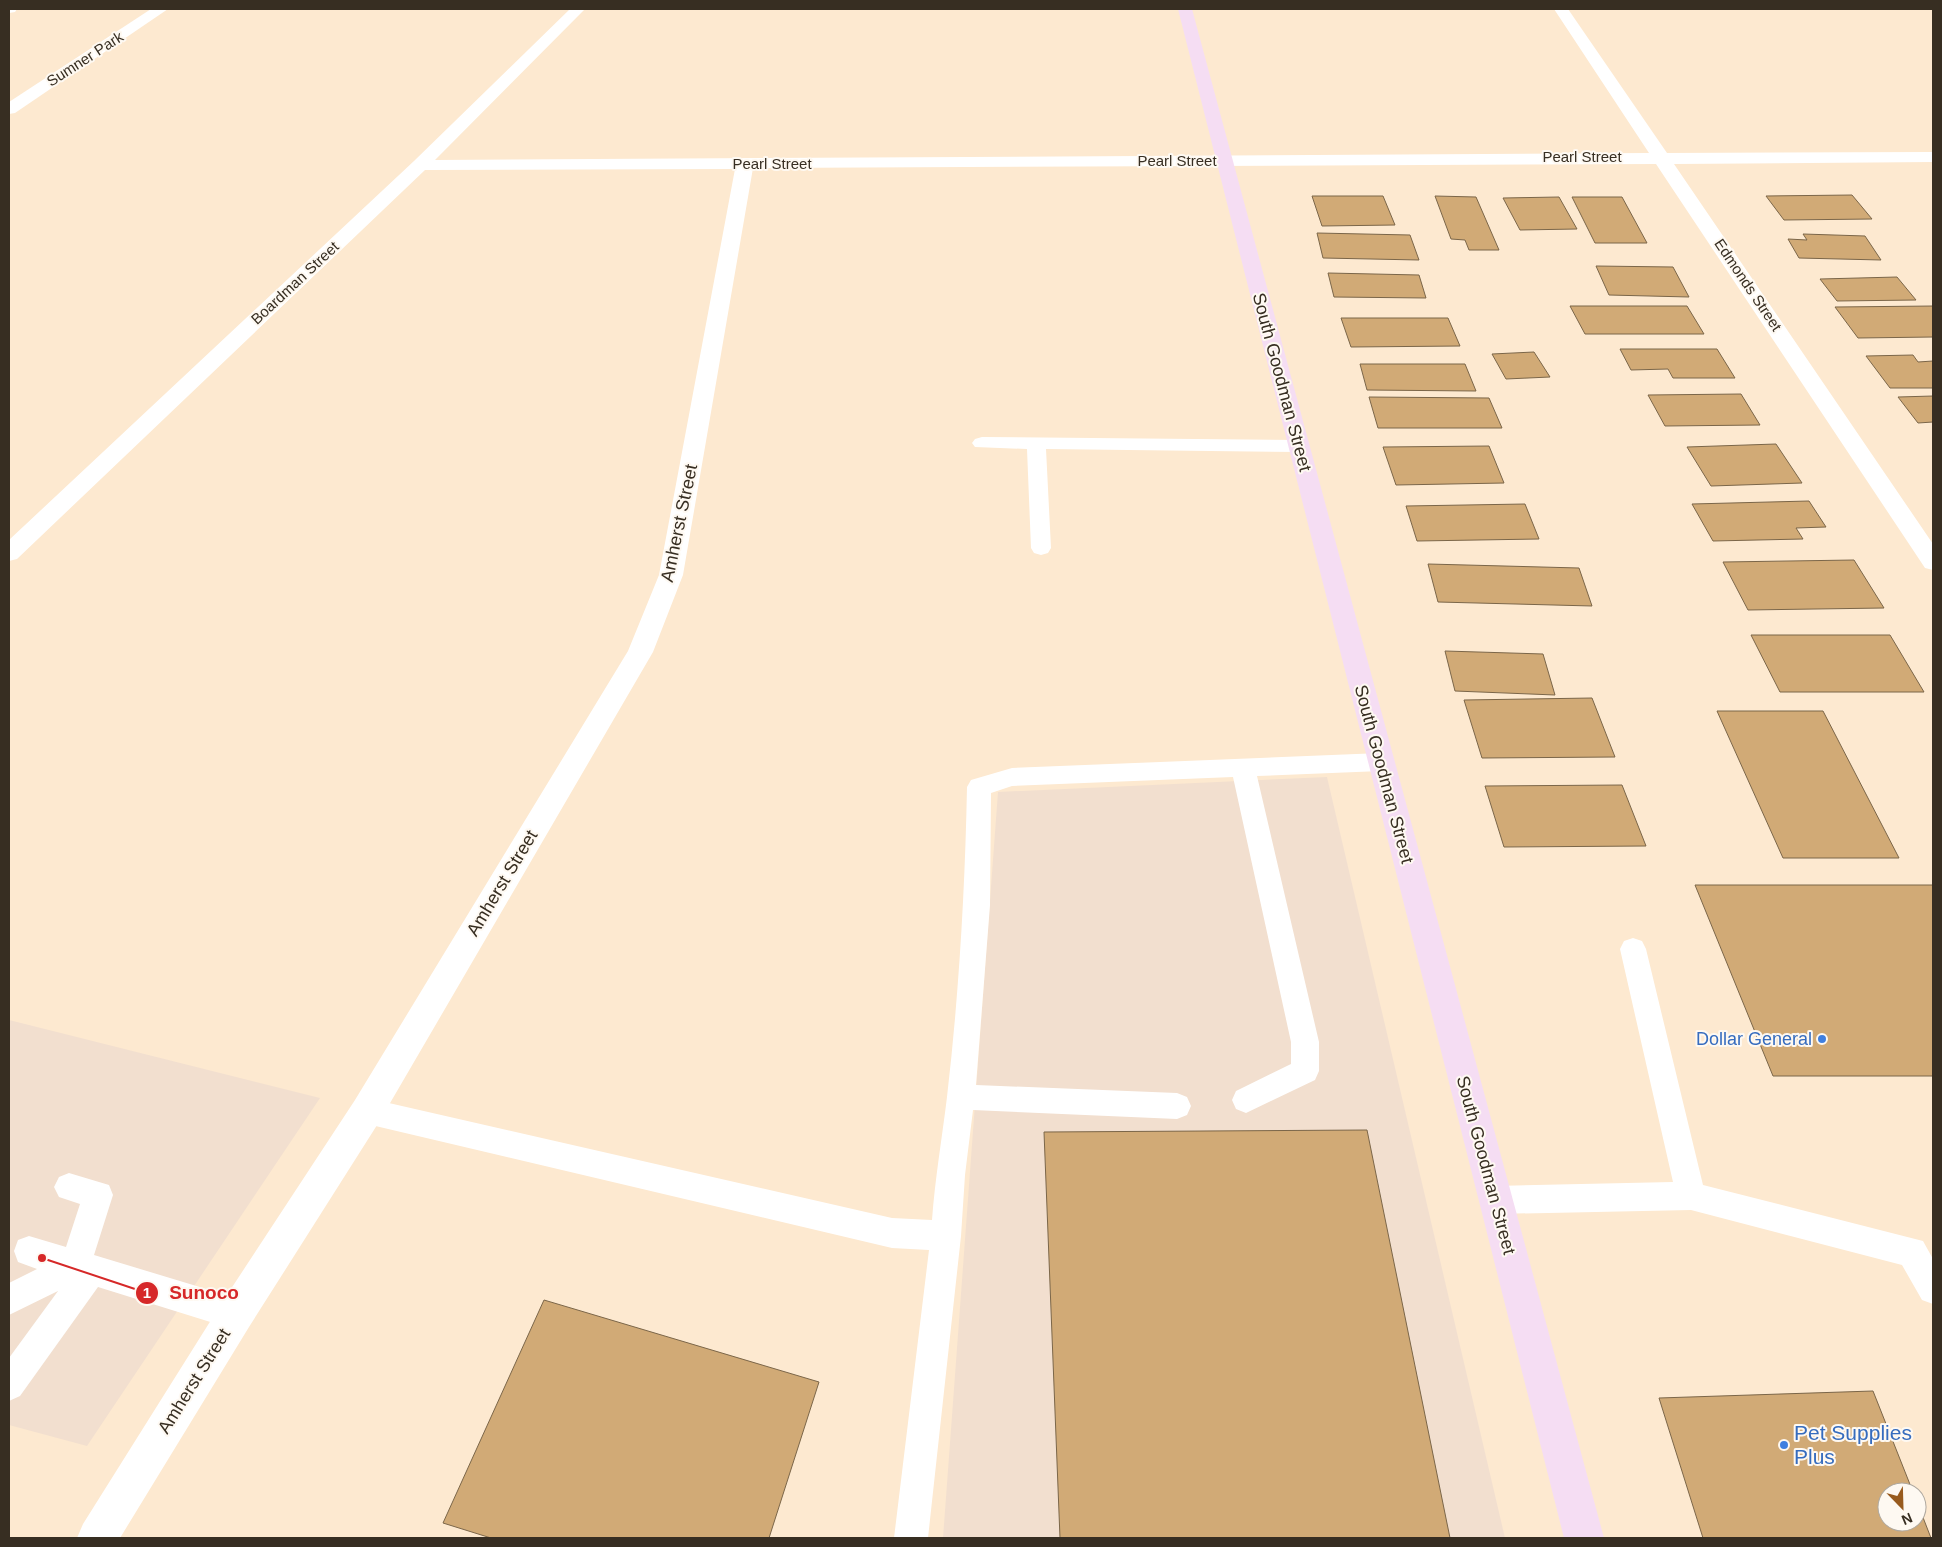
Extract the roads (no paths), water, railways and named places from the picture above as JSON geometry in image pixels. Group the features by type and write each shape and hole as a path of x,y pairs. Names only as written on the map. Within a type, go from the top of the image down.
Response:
{"main road":[{"name":"South Goodman Street","path":"1185,9 1584,1538"}],"street":[{"name":"Sumner Park","path":"9,109 161,9"},
{"name":"Boardman Street","path":"9,553 420,166 578,9"},
{"name":"Edmonds Street","path":"1561,9 1933,562"},
{"name":"Pearl Street","path":"420,166 1662,157 1933,157"},
{"name":"Amherst Street","path":"97,1538 236,1314 366,1111 640,652 671,575 745,164"}],"lane":[{"path":"982,443 1298,446"},
{"path":"1036,444 1041,548"},
{"path":"911,1538 946,1236 950,1175 961,1097 977,905 979,787 1012,777 1381,762"},
{"path":"1243,768 1305,1042 1305,1071 1246,1100"},
{"path":"1634,949 1691,1196"},
{"path":"961,1097 1177,1106"},
{"path":"366,1111 892,1233 946,1236"},
{"path":"9,1385 84,1267 98,1195 69,1187"},
{"path":"1495,1200 1691,1196 1912,1252 1933,1290"},
{"path":"28,1251 236,1314"},
{"path":"9,1300 84,1267"}],"place":[{"name":"Dollar General","path":"1822,1039"},
{"name":"Sunoco","path":"42,1258"},
{"name":"Pet Supplies Plus","path":"1784,1445"}]}
